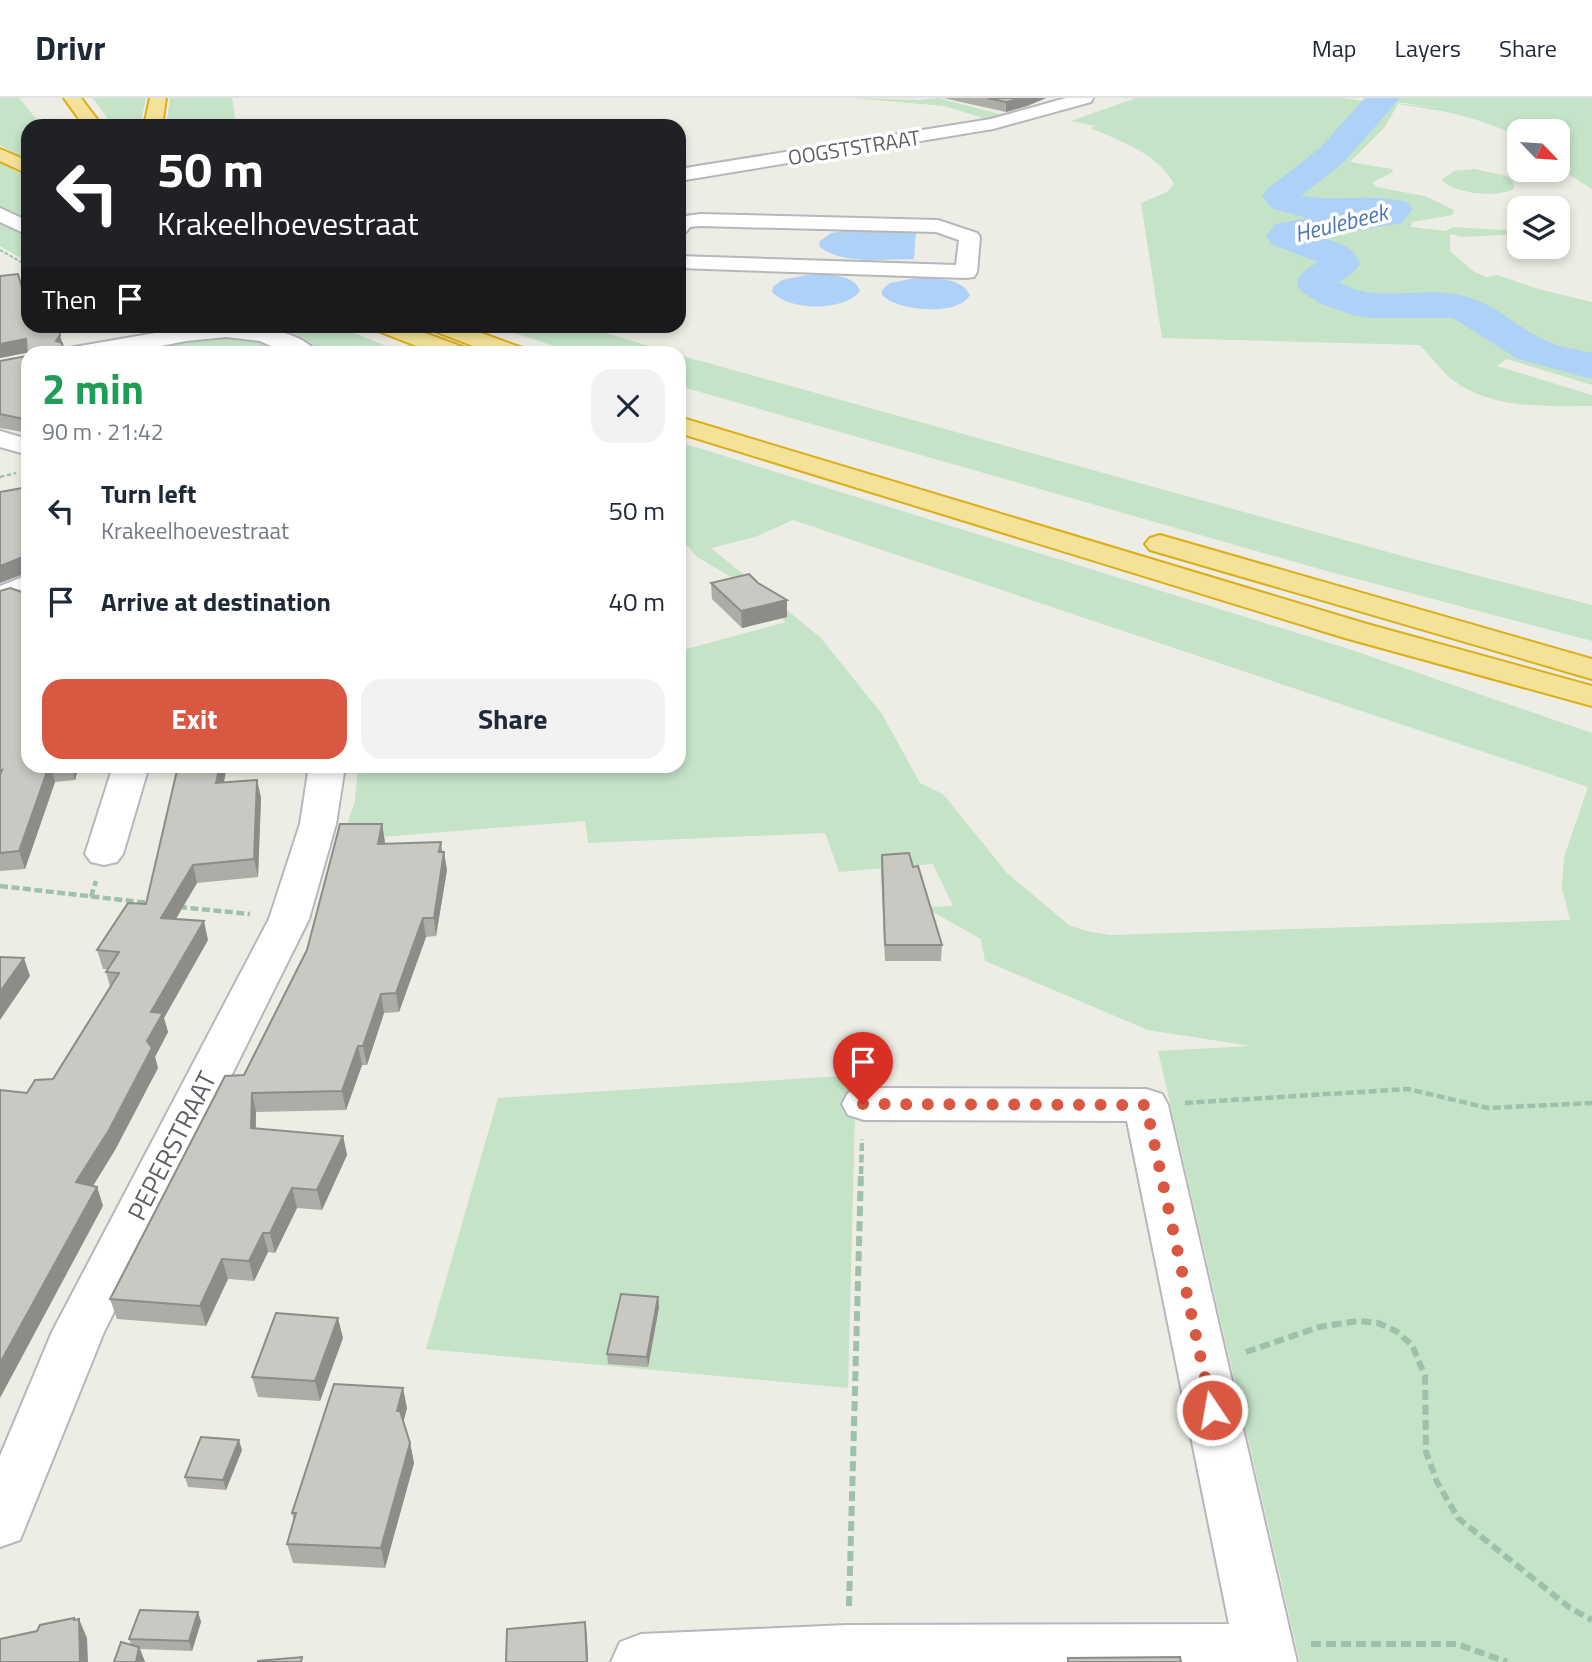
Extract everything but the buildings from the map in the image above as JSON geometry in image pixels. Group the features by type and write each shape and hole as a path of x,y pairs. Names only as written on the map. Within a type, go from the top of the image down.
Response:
{"highway":[{"path":"72,98 88,119"},
{"path":"154,119 158,98"},
{"path":"0,154 21,164"},
{"path":"404,333 439,346"},
{"path":"461,333 496,346"},
{"path":"686,404 844,453 1592,668"},
{"path":"686,427 1356,631 1592,696"},
{"path":"1385,608 1592,657"},
{"path":"1356,631 1592,716"}],"street":[{"name":"OOGSTSTRAAT","path":"686,174 949,132 1028,116 1086,98"},
{"path":"0,214 21,225"},
{"path":"686,222 700,219 938,226 970,237 966,272 686,262"},
{"path":"110,346 168,333"},
{"path":"259,333 288,346"},
{"path":"0,439 21,445"},
{"path":"0,597 21,577"},
{"path":"104,854 129,773"},
{"name":"PEPERSTRAAT","path":"0,1522 78,1332 289,919 318,824 326,773"},
{"path":"641,1662 847,1653 1266,1657 1146,1105 863,1104"}],"path":[{"path":"0,250 21,261"},
{"path":"0,886 160,905"},
{"path":"174,906 289,919"},
{"path":"1146,1105 1408,1089 1488,1108 1592,1103"},
{"path":"847,1653 863,1104"},
{"path":"1200,1356 1234,1356 1319,1327 1358,1321 1378,1323 1396,1331 1412,1345 1425,1377 1426,1451 1437,1482 1458,1518 1570,1608 1592,1620"},
{"path":"1266,1657 1301,1644 1457,1644 1507,1662"}],"green space":[{"path":"0,98 19,98 36,119 21,119 21,158 0,145"},
{"path":"93,98 146,98 142,119 108,119"},
{"path":"170,98 232,98 235,119 167,119"},
{"path":"853,98 938,98 1007,116 987,119 944,106"},
{"path":"1136,98 1342,98 1373,102 1336,139 1339,140 1276,195 1274,201 1277,203 1302,210 1383,210 1360,218 1279,232 1277,235 1282,238 1321,251 1334,259 1332,266 1306,283 1334,299 1368,311 1393,312 1441,306 1460,310 1490,326 1528,356 1592,379 1592,385 1507,359 1497,366 1592,395 1592,406 1536,406 1499,401 1481,395 1464,388 1449,377 1420,345 1162,338 1141,203 1167,192 1174,184 1158,164 1137,149 1090,128 1096,126 1071,121"},
{"path":"1392,98 1592,98 1592,189 1570,175 1570,119 1507,119 1507,132 1445,112 1398,104 1384,128 1350,162 1392,169 1393,172 1373,182 1376,187 1425,196 1454,210 1452,215 1412,222 1411,227 1445,231 1453,227 1507,230 1507,235 1463,237 1450,234 1450,251 1473,271 1486,277 1497,275 1538,289 1592,302 1592,356 1528,342 1491,316 1448,301 1431,299 1396,304 1367,303 1349,298 1323,284 1347,266 1346,258 1332,249 1298,239 1297,236 1302,232 1366,222 1406,211 1399,206 1387,205 1296,205 1287,197 1290,193 1347,145 1386,102 1458,110 1387,101"},
{"path":"0,162 21,174 21,258 0,246"},
{"path":"1474,169 1507,176 1507,182 1513,182 1514,189 1487,194 1456,189 1442,180 1454,171"},
{"path":"277,333 354,333 386,346 305,346"},
{"path":"515,333 606,333 649,346 554,346"},
{"path":"213,337 259,341 271,346 163,346"},
{"path":"686,357 1406,557 1592,605 1592,641 1323,570 686,388"},
{"path":"686,444 1349,649 1592,733 1592,1662 1300,1662 1158,1051 1251,1046 1148,1030 985,961 981,939 924,907 953,906 933,864 839,872 825,833 588,843 585,821 342,840 355,801 357,773 686,773 686,649 786,622 750,588 697,557 686,544","holes":["793,520 1588,787 1564,857 1562,888 1570,920 1111,935 1069,925 1007,873 943,794 920,783 882,714 820,637 711,548 755,537"]},
{"path":"856,1075 848,1388 426,1349 498,1098"}],"water":[{"path":"858,229 916,231 914,259 852,259 829,253 820,247 819,242 831,233"},
{"path":"807,275 845,278 857,285 860,291 842,303 830,306 803,306 791,303 772,292 773,287 782,280"},
{"path":"915,278 954,282 966,289 970,295 953,307 927,309 900,305 882,295 882,290 890,283"}],"waterway":[{"name":"Heulebeek","path":"1385,98 1378,102 1332,155 1279,196 1285,202 1310,208 1383,206 1395,209 1388,215 1289,232 1284,236 1338,256 1341,264 1317,279 1316,284 1335,296 1370,306 1456,306 1484,317 1525,347 1549,356 1592,366"}],"route":[{"path":"863,1104 1146,1105 1212,1410"}]}
